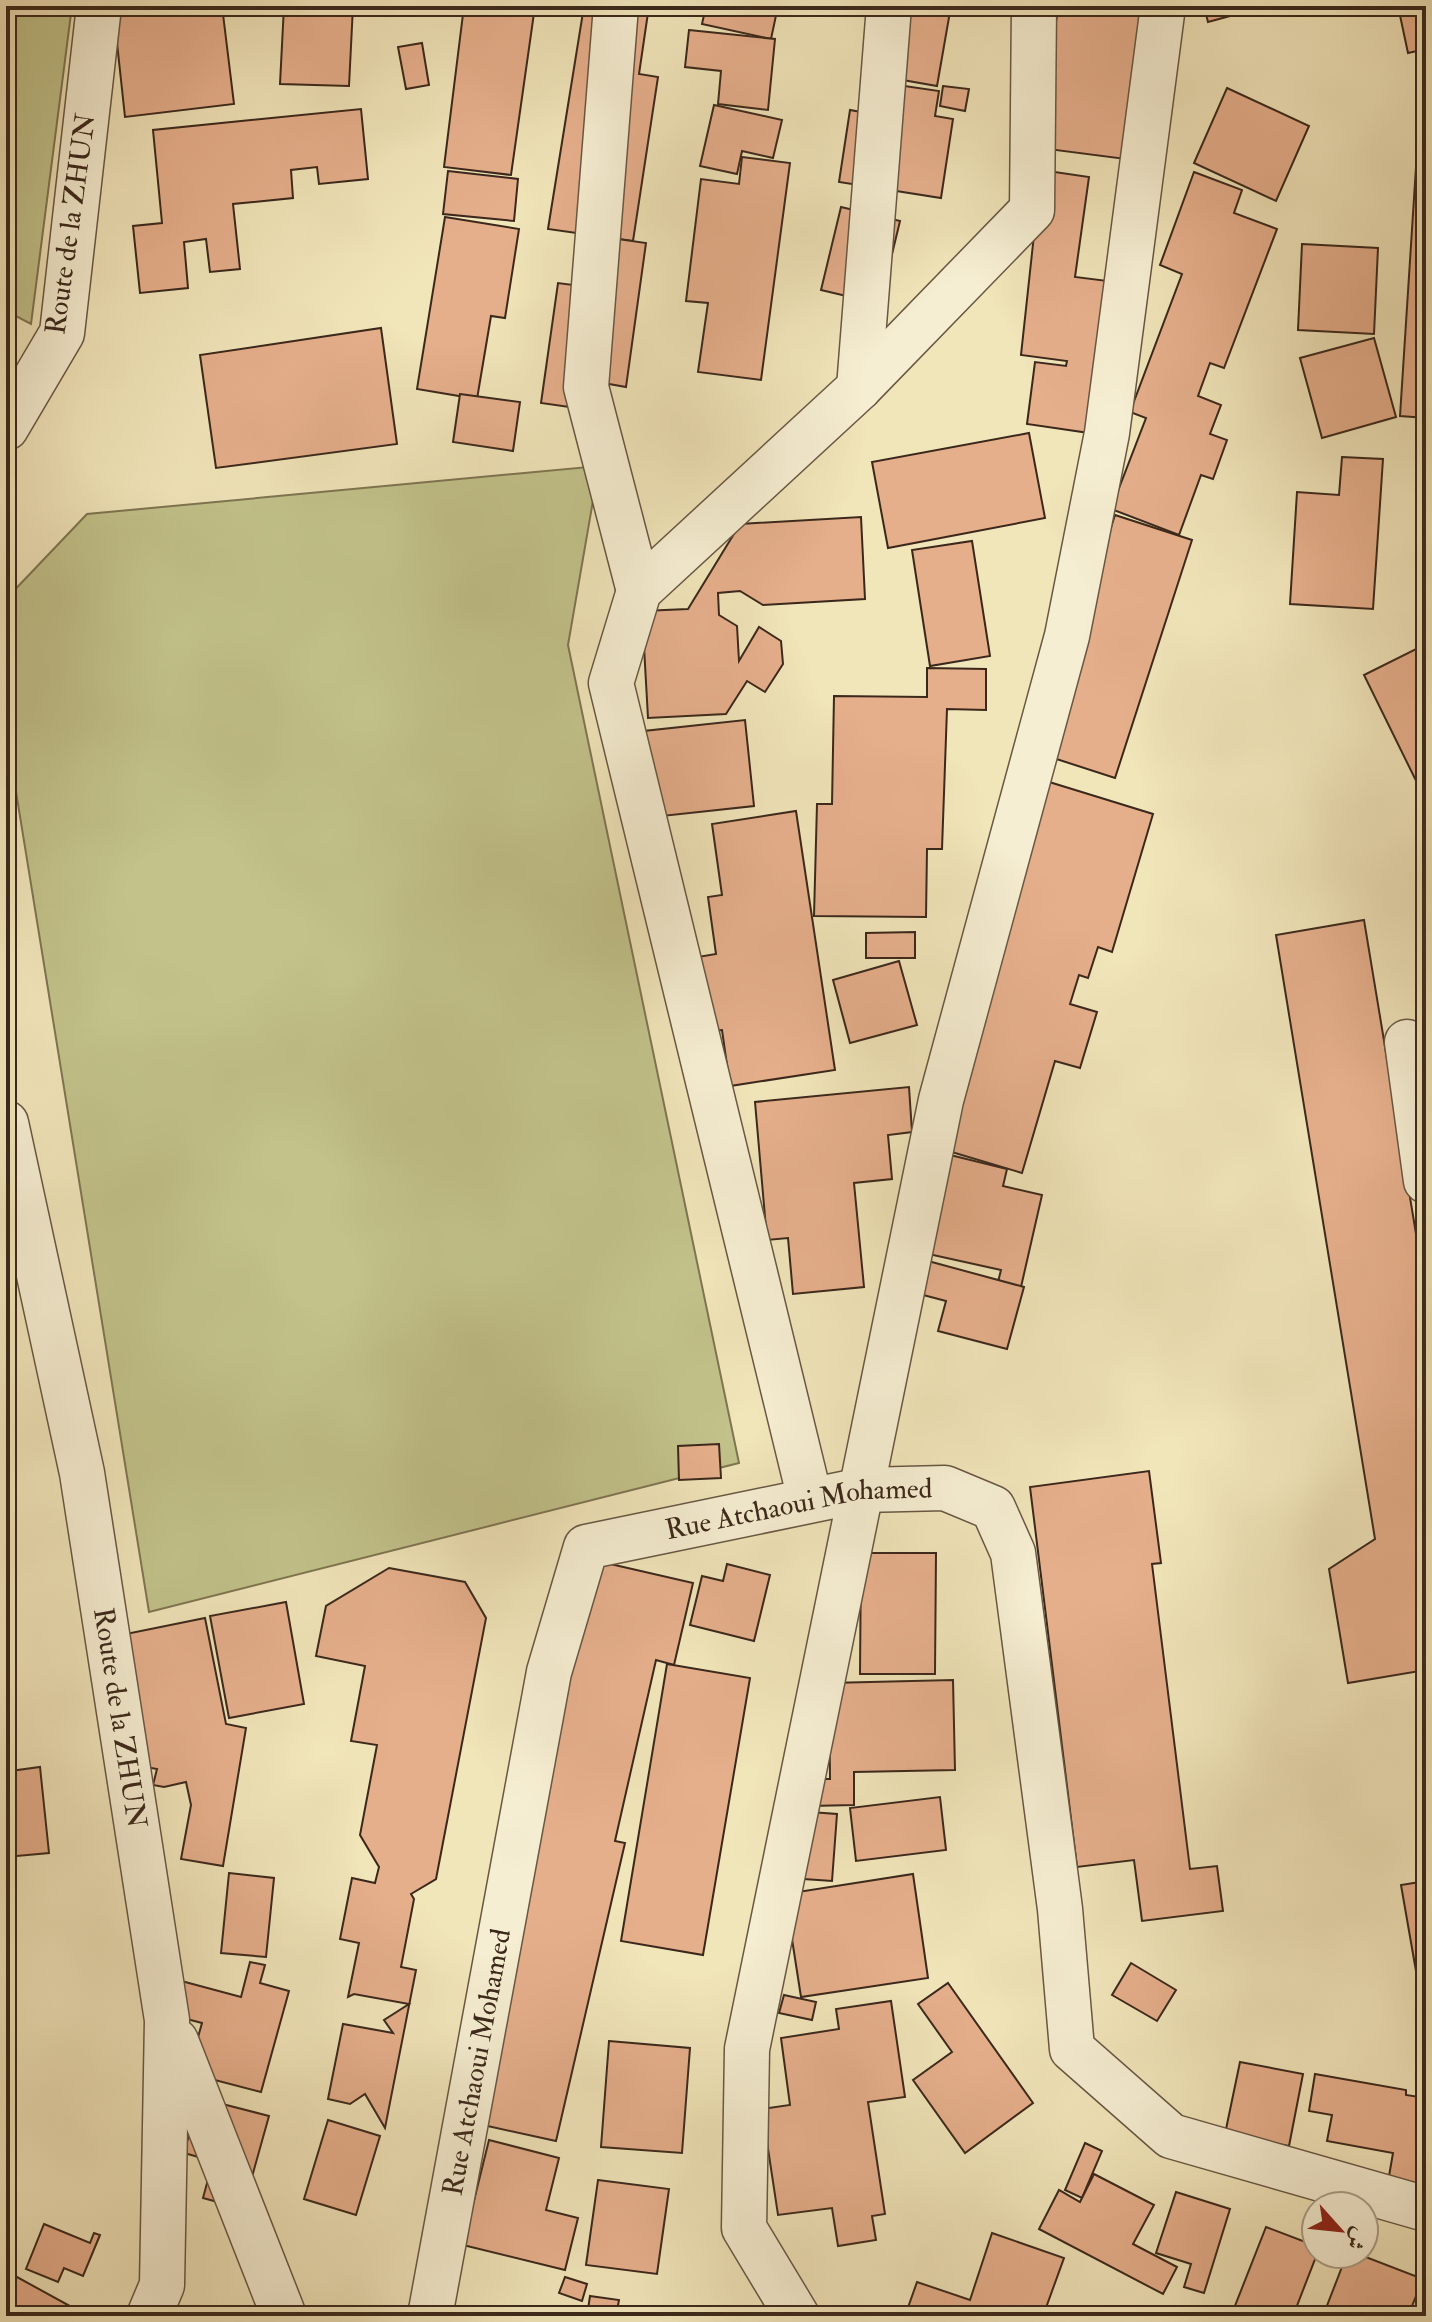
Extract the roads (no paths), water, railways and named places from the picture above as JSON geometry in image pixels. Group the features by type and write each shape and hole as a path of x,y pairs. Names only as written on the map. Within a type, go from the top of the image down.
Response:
{"street":[{"name":"Route de la ZHUN","path":"6,428 62,333 99,6"},
{"path":"616,6 586,387 639,591"},
{"path":"859,388 889,6"},
{"path":"810,1499 611,683 639,591 859,388 1032,210 1034,6"},
{"path":"797,2316 744,2228 747,2049 941,1100 1070,620 1107,433 1163,6"},
{"path":"1407,1042 1426,1181"},
{"name":"Route de la ZHUN","path":"6,1123 82,1473 167,2020 162,2285 149,2316"},
{"name":"Rue Atchaoui Mohamed","path":"430,2316 549,1672 586,1547 862,1490 945,1488 993,1508 1013,1553 1060,1909 1072,2049 1171,2136 1426,2209"},
{"path":"167,2020 284,2316"}]}
